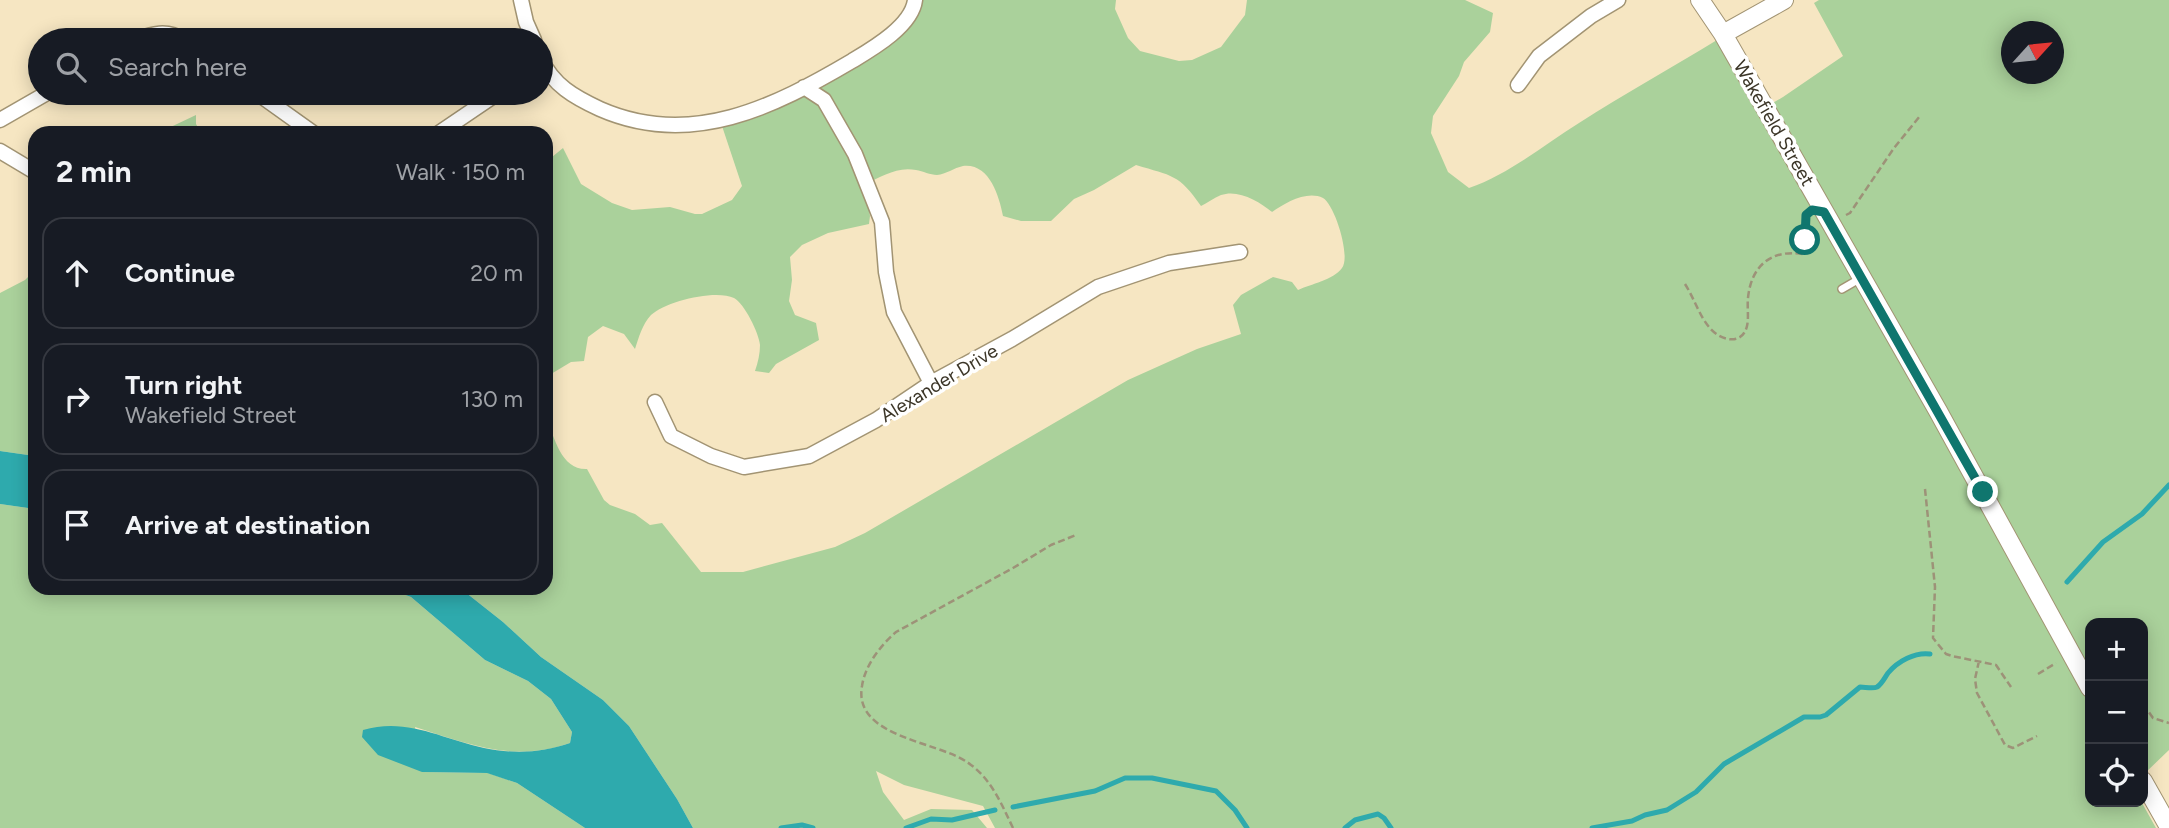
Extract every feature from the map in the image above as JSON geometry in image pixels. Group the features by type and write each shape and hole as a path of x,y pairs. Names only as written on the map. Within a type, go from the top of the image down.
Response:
{"street":[{"path":"522,0 529,28"},
{"path":"1518,85 1539,56 1591,16 1618,0"},
{"name":"Wakefield Street","path":"1700,0 1723,34 1938,411 2086,681"},
{"path":"1723,34 1784,0"},
{"path":"553,79 565,91 614,115 646,123 676,125 728,120 765,107 804,88 879,44 909,16 915,3"},
{"path":"804,88 824,100 855,154 882,222 886,272 894,312 931,383"},
{"path":"0,120 28,104"},
{"path":"274,105 303,126"},
{"path":"449,126 480,105"},
{"path":"0,151 28,168"},
{"name":"Alexander Drive","path":"654,402 671,436 711,456 744,467 809,456 876,420 931,383 1012,339 1098,287 1169,263 1240,253"},
{"path":"2148,790 2169,827"}],"lane":[{"path":"1842,289 1862,278"}],"path":[{"path":"1685,284 1710,328 1728,340 1742,335 1748,324 1749,288 1754,276 1769,258 1781,253 1803,254 1806,215 1812,210 1842,216 1850,213 1894,148 1920,116"},
{"path":"1925,489 1935,587 1933,638 1946,654 1964,660 1996,664 2011,687"},
{"path":"1013,828 995,792 978,772 951,754 900,736 877,723 864,708 862,686 869,663 896,632 1051,545 1076,535"},
{"path":"1979,661 1975,679 1977,693 2005,745 2013,748 2037,736"},
{"path":"2148,711 2153,718 2169,723"}],"green space":[{"path":"916,0 1116,0 1115,9 1128,38 1140,51 1179,61 1192,60 1221,47 1245,15 1247,0 1465,0 1493,13 1490,32 1464,62 1459,76 1433,116 1431,133 1448,172 1469,188 1512,167 1596,112 1717,40 1757,112 1843,56 1814,3 1819,0 2169,0 2169,750 2148,770 2148,618 2085,618 2085,807 2144,807 2156,828 995,828 983,806 904,785 876,771 883,792 904,820 931,809 972,810 987,828 693,828 629,726 603,700 541,657 469,595 553,595 553,436 565,459 578,468 587,469 604,500 635,514 650,525 662,523 701,572 743,572 835,547 865,533 1128,380 1197,349 1241,334 1233,305 1241,295 1273,277 1292,282 1298,290 1322,281 1342,268 1345,253 1337,220 1328,203 1317,196 1296,199 1272,212 1255,200 1234,194 1221,195 1201,206 1187,188 1174,178 1136,165 1074,199 1051,221 1021,221 1003,216 991,182 986,175 972,166 963,166 937,175 902,170 865,184 869,224 828,233 802,245 790,257 792,280 789,301 795,315 816,323 819,340 776,364 769,373 755,371 760,345 746,312 734,298 716,295 679,301 658,310 645,323 635,349 624,334 603,326 588,337 584,361 571,362 553,373 553,156 563,148 581,184 612,203 632,210 670,207 702,214 732,200 742,186 721,123 763,109 888,39"},
{"path":"196,115 197,126 173,126"},
{"path":"28,277 28,455 0,451 0,293"},
{"path":"0,504 28,508 28,595 411,597 485,660 528,681 551,699 572,732 570,743 549,749 510,751 473,745 415,727 422,772 488,773 517,783 585,828 0,828"}],"water":[{"path":"0,451 28,455 28,508 0,504"},
{"path":"405,595 469,595 541,657 603,700 629,726 693,828 585,828 517,783 487,773 422,772 378,755 362,737 363,730 395,726 410,728 484,748 517,752 538,751 570,743 572,732 551,699 528,681 485,660"}],"waterway":[{"path":"2067,582 2103,542 2142,514 2169,485"},
{"path":"1592,828 1632,821 1667,810 1696,792 1724,764 1804,717 1826,715 1860,687 1877,687 1892,669 1907,658 1930,654"},
{"path":"1013,807 1095,791 1125,778 1152,778 1216,791 1235,810 1247,828"},
{"path":"906,828 931,819 952,820 995,810"},
{"path":"1345,828 1355,820 1378,814 1391,828"},
{"path":"781,828 802,825 813,828"}],"route":[{"path":"1805,240 1806,215 1812,210 1824,212 1983,492"}]}
